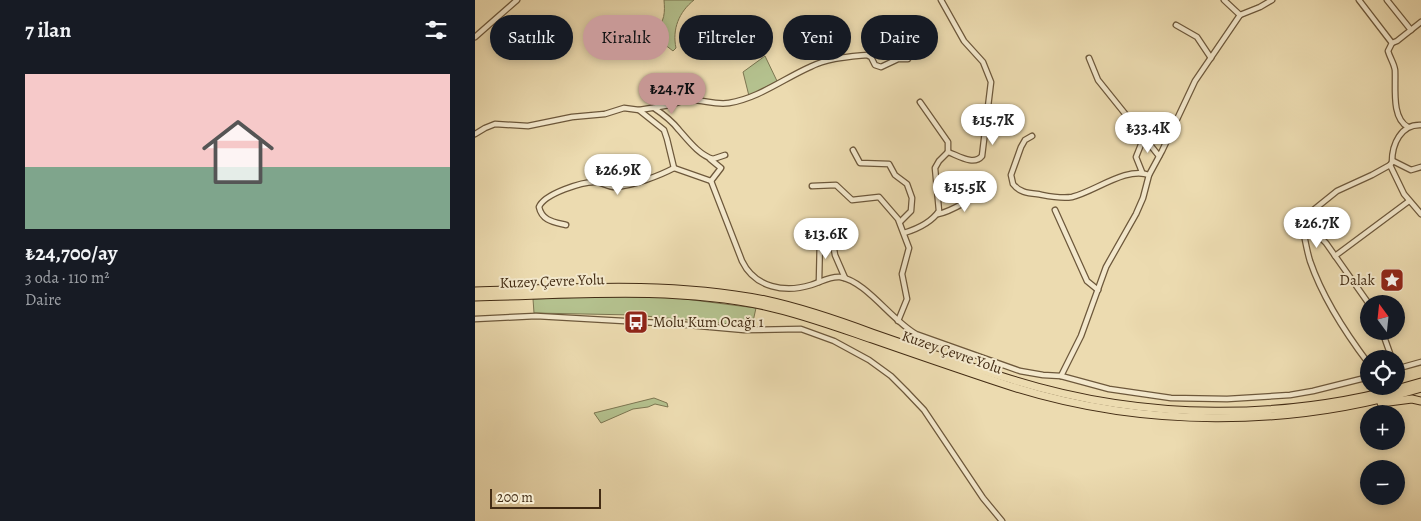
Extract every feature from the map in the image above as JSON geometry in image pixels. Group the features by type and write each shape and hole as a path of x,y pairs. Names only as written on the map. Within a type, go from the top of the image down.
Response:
{"highway":[{"name":"Kuzey Çevre Yolu","path":"475,291 657,288 723,293 767,301 827,317 1041,388 1095,400 1147,407 1192,411 1256,411 1295,408 1340,401 1421,382"},
{"name":"Kuzey Çevre Yolu","path":"475,297 648,294 694,296 765,306 810,318 1035,394 1092,406 1146,414 1193,417 1257,417 1297,414 1339,408 1421,388"},
{"path":"1405,382 1421,376"},
{"path":"1340,401 1360,395"},
{"path":"1297,414 1341,410 1412,399 1421,401"}],"street":[{"path":"475,37 517,0"},
{"path":"941,0 965,41 983,62 991,82 981,157 974,161 949,152"},
{"path":"1224,0 1239,15"},
{"path":"1359,0 1392,42"},
{"path":"1387,0 1411,30"},
{"path":"1061,376 1083,330 1109,263 1140,204 1149,175 1195,81 1239,15 1269,1"},
{"path":"1392,42 1397,42 1421,22"},
{"path":"1176,25 1197,37 1211,58"},
{"path":"1392,42 1388,51 1395,70 1395,103 1401,121 1408,127"},
{"path":"475,134 495,124 529,126 572,117 605,114 624,108 639,110 654,108 689,99 733,102 757,94 803,70 833,58 861,56"},
{"path":"1089,58 1098,80 1159,156"},
{"path":"872,60 875,65 881,67 895,60"},
{"path":"673,104 683,95 697,91"},
{"path":"920,102 947,142 949,152"},
{"path":"654,108 673,124 687,140 721,168 711,181"},
{"path":"639,110 663,130 674,168"},
{"path":"1421,125 1408,127 1403,131 1395,143 1391,163 1401,190 1421,214"},
{"path":"1032,136 1022,144 1011,175 1013,184 1021,192 1058,198 1071,197 1125,175 1142,172 1149,175"},
{"path":"1142,172 1136,157 1144,137"},
{"path":"853,150 860,163 889,164 895,175 907,184 912,207 910,213 900,222"},
{"path":"938,214 940,207 935,168 939,161 949,152"},
{"path":"710,159 725,155"},
{"path":"1360,351 1336,316 1315,273 1308,254 1301,220 1337,191 1372,176 1391,163 1396,162 1411,170 1421,167"},
{"path":"566,225 545,218 539,211 540,204 557,192 576,186 596,182 614,187 656,177 674,168 711,181"},
{"path":"711,181 734,246 743,265 752,276 767,285 781,288 801,287 831,277 845,278 873,297 898,321 920,336 1013,369 1034,374 1061,376 1093,385 1171,398 1213,399 1295,394 1360,379"},
{"path":"812,186 836,185 848,198 854,200 880,197 900,222 909,248 902,274 907,299 898,321"},
{"path":"904,233 925,224 938,214 972,200 979,195 990,192"},
{"path":"1335,256 1409,201"},
{"path":"1055,210 1087,281 1098,290"},
{"path":"1302,224 1321,238 1363,295"},
{"path":"819,282 820,238"},
{"path":"832,238 835,255 845,278"},
{"path":"475,319 536,316 744,330 801,330 834,340 869,360 891,376 924,410 983,498 1002,521"},
{"path":"1405,366 1421,362"}],"green space":[{"path":"664,0 694,0 679,15 675,34 676,48 673,51 669,48 669,15 664,15"},
{"path":"760,60 767,60 777,81 749,96 743,72"},
{"path":"614,296 677,298 756,308 752,326 634,315 534,313 533,299"},
{"path":"654,398 667,403 668,407 655,404 633,409 601,423 594,413"}],"place":[{"name":"Dalak","path":"1392,280"},
{"name":"Molu Kum Ocağı 1","path":"636,322"}]}
